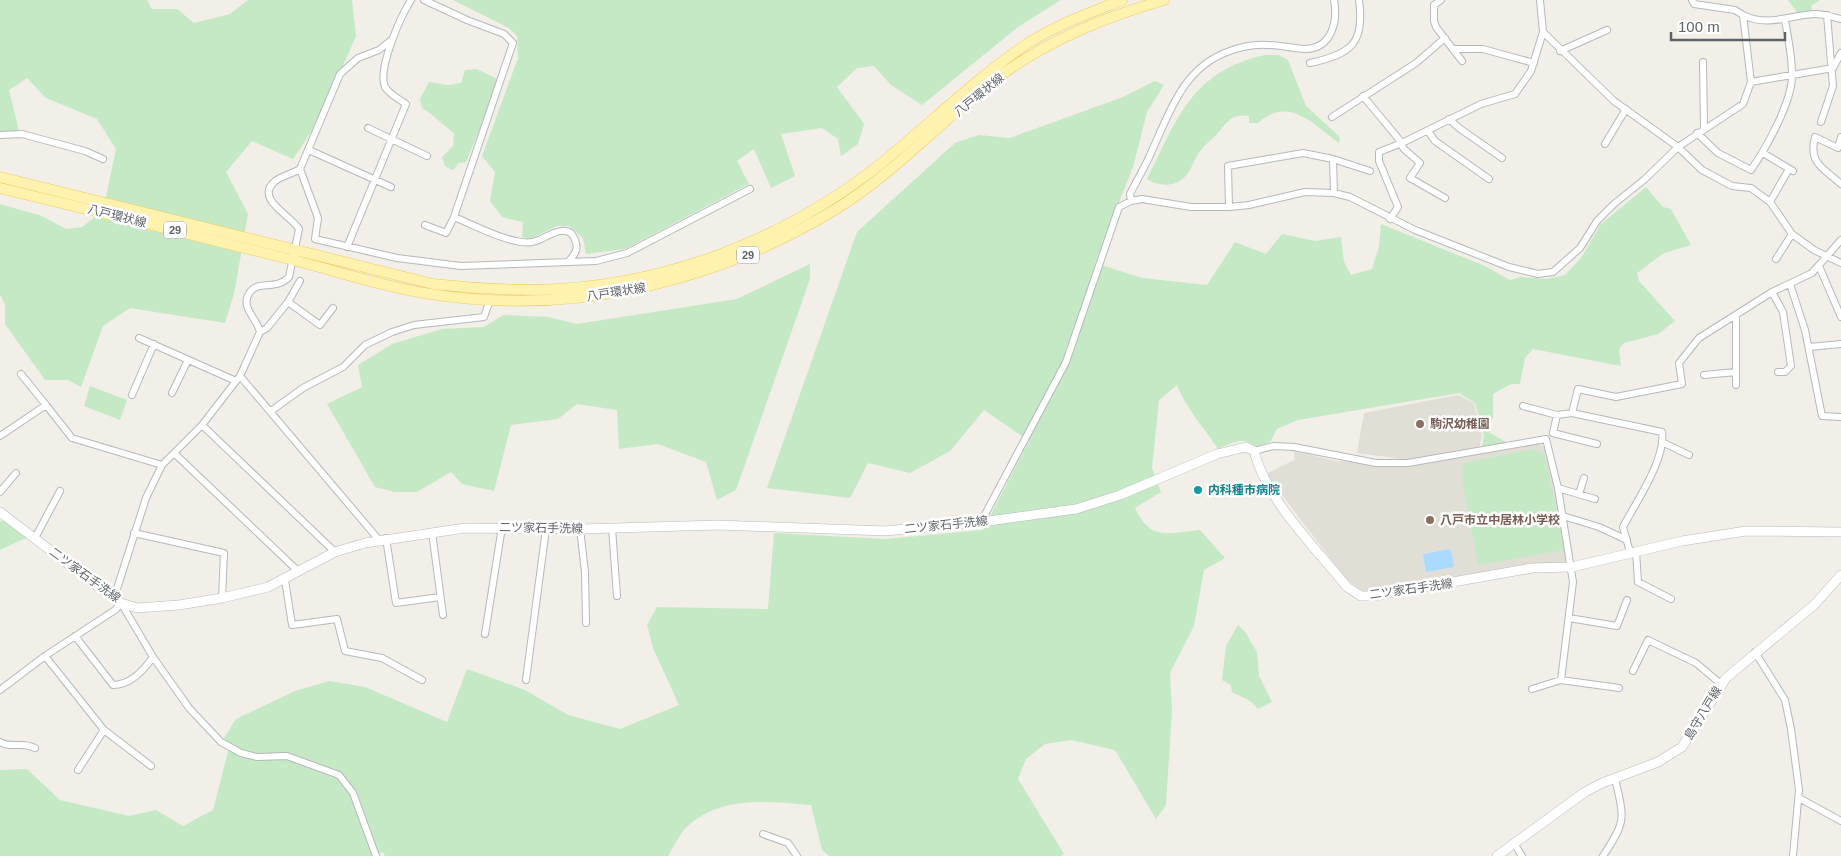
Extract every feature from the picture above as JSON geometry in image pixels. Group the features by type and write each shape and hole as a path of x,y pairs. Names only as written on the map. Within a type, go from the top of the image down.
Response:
{"main road":[{"name":"八戸環状線","path":"0,188 85,203 268,242 388,275 433,284 487,290 539,290 600,284 663,272 715,256 765,237 810,213 883,162 981,77 1029,43 1083,16 1122,0"},
{"name":"八戸環状線","path":"0,177 85,203 266,253 386,285 431,294 490,300 596,296 638,289 690,276 743,258 796,234 841,206 889,172 989,84 1037,52 1087,27 1164,0"}],"street":[{"path":"346,248 406,104 388,91 384,84 390,41 411,0"},
{"path":"424,0 466,20 504,34 512,43 454,217 446,233 424,225"},
{"path":"1310,62 1340,55 1352,44 1362,22 1359,0"},
{"path":"1441,0 1434,5 1434,21 1462,61"},
{"path":"1390,219 1398,208 1378,156 1379,152 1428,131 1481,104 1516,94 1534,63 1543,32 1540,0"},
{"path":"1692,0 1694,4 1735,10 1756,21 1785,20 1814,13 1841,19"},
{"path":"1131,201 1130,194 1173,102 1184,84 1198,70 1226,52 1250,46 1267,45 1308,49 1321,44 1331,35 1336,22 1335,2"},
{"path":"981,522 1066,362 1119,208 1131,201 1157,199 1191,207 1229,207 1249,205 1305,192 1334,193 1350,197 1390,219 1526,273 1553,272 1580,248 1598,221 1614,204 1645,179 1678,147 1704,127 1738,109 1742,104 1751,82 1743,15"},
{"path":"1821,122 1833,86 1833,68 1827,15"},
{"path":"1697,133 1718,153 1751,170 1763,153 1789,92 1792,75 1785,20"},
{"path":"1560,51 1607,30"},
{"path":"1543,32 1560,51 1626,109 1678,147 1702,170 1732,186 1750,188 1770,202 1792,234 1841,263"},
{"path":"1332,117 1416,62 1445,38"},
{"path":"260,332 256,321 247,309 246,301 250,291 258,286 276,286 289,276 299,229 295,222 274,206 270,187 275,181 300,169 340,74 358,58 378,50 390,41"},
{"path":"1454,49 1483,49 1534,63"},
{"path":"1833,68 1841,53"},
{"path":"1703,62 1704,127"},
{"path":"1751,82 1833,68"},
{"path":"1363,96 1402,143 1404,149 1420,163 1410,178 1445,198"},
{"path":"1605,144 1626,109"},
{"path":"1449,119 1502,158"},
{"path":"368,128 427,156"},
{"path":"1428,131 1435,141 1489,178"},
{"path":"0,135 22,134 85,151 103,160"},
{"path":"1841,137 1838,148 1815,137 1812,150 1814,161 1841,184"},
{"path":"309,150 391,187"},
{"path":"1229,207 1228,169 1232,163 1303,153 1353,164 1370,171"},
{"path":"1763,153 1791,170 1770,202"},
{"path":"1332,159 1334,193"},
{"path":"300,169 318,218 315,239 346,248 397,258 461,266 596,261 628,253 750,189"},
{"path":"454,217 514,241 525,243 538,240 559,230 568,232 574,237 577,246 576,254 569,261"},
{"path":"1776,259 1792,234"},
{"path":"1572,413 1578,389 1616,397 1682,384 1678,363 1690,346 1699,338 1772,292 1812,273 1841,240"},
{"path":"1820,266 1838,297 1841,317"},
{"path":"0,690 45,656 115,610 134,533 146,498 162,465 202,424 238,379 260,332 267,328 288,302 300,280"},
{"path":"1790,284 1803,319 1822,416 1841,417"},
{"path":"1772,292 1783,312 1791,366 1785,372 1778,372"},
{"path":"271,411 303,388 344,367 365,345 392,332 414,325 484,317 490,300"},
{"path":"288,302 320,325 333,308"},
{"path":"1736,315 1736,385"},
{"path":"139,338 188,360 238,379 271,411 383,539 396,603 440,597"},
{"path":"132,395 154,344"},
{"path":"1808,347 1841,344"},
{"path":"172,393 188,360"},
{"path":"1704,375 1736,372"},
{"path":"21,374 72,438 162,465"},
{"path":"0,436 46,405"},
{"path":"1523,406 1557,415 1572,413 1662,432 1664,443 1623,527 1633,552 1638,582 1671,599"},
{"path":"1557,415 1553,433 1597,444"},
{"path":"202,424 335,552"},
{"path":"1254,452 1273,446 1294,447 1376,462 1408,463 1546,439 1558,488 1573,582 1561,680"},
{"path":"1664,443 1689,455"},
{"name":"二ツ家石手洗線","path":"0,512 117,600 137,608 222,598 268,587 285,580 335,552 383,539 465,528 580,529 718,525 885,531 981,522 1076,509 1120,495 1234,448 1246,447 1254,452 1258,468 1270,489 1347,587 1361,596 1403,592 1532,568 1572,567 1682,541 1746,532 1841,532"},
{"path":"174,453 299,572"},
{"path":"0,492 16,473"},
{"path":"1579,494 1584,478"},
{"path":"1558,488 1594,498"},
{"path":"35,538 60,491"},
{"path":"1563,516 1599,527 1627,540"},
{"path":"485,634 502,527"},
{"path":"612,528 617,596"},
{"path":"526,680 546,529"},
{"path":"580,529 585,572 586,623"},
{"path":"432,532 443,615"},
{"path":"134,533 224,553 222,598"},
{"name":"島守八戸線","path":"1497,856 1585,792 1615,778 1658,762 1682,747 1708,709 1721,684 1756,652 1814,605 1841,576"},
{"path":"285,580 292,625 338,619 345,651 382,658 422,680"},
{"path":"117,600 152,657 189,708 221,742 241,754 257,757 287,756 339,775 353,793 376,856"},
{"path":"1569,618 1617,626 1627,600"},
{"path":"75,636 113,685 126,683 145,669 152,657"},
{"path":"1633,671 1648,640 1696,664 1721,684"},
{"path":"1756,652 1784,700 1791,729 1799,798 1793,856"},
{"path":"45,656 104,730 151,766"},
{"path":"1532,689 1561,680 1619,688"},
{"path":"78,770 104,730"},
{"path":"0,742 13,746 26,743 35,748"},
{"path":"1603,856 1618,833 1624,816 1615,778"},
{"path":"1799,798 1841,821"},
{"path":"763,834 788,843 797,856"},
{"path":"1514,844 1522,856"}],"shaded area":[{"name":"駒沢幼稚園","path":"1458,395 1474,403 1482,436 1479,449 1410,460 1357,453 1364,413"},
{"name":"八戸市立中居林小学校","path":"1539,444 1545,447 1555,487 1568,563 1525,564 1376,592 1363,591 1346,579 1266,474 1294,460 1294,451 1336,461 1407,466"}],"green space":[{"path":"0,0 147,0 152,9 177,9 194,23 230,14 248,0 352,0 356,36 319,120 293,159 252,141 226,172 248,214 234,294 225,323 130,308 103,326 81,387 68,380 45,380 5,324 5,304 0,295 0,204 42,216 66,229 82,227 103,211 116,149 97,119 46,98 27,78 9,90 19,131 0,131"},
{"path":"453,0 1061,0 1018,27 922,105 891,85 874,66 857,68 837,87 864,124 858,144 841,156 838,139 822,128 781,134 795,176 771,188 754,149 737,161 749,184 625,249 586,254 583,238 569,226 557,226 530,239 522,237 523,222 502,217 490,201 495,172 482,156 518,58 517,36 509,28"},
{"path":"1788,0 1820,0 1811,6 1813,11 1799,15"},
{"path":"1264,55 1279,55 1288,60 1306,106 1340,137 1339,143 1310,121 1290,112 1269,115 1258,123 1249,123 1249,116 1243,115 1234,117 1227,122 1203,148 1184,178 1168,185 1157,184 1147,179 1178,118 1189,101 1203,86 1219,73 1239,63"},
{"path":"477,69 497,79 485,116 466,162 459,163 453,170 445,166 442,157 453,146 454,133 422,108 420,99 429,82 448,85 461,83 465,70"},
{"path":"1155,81 1164,85 1147,112 1133,167 1095,263 1142,278 1207,285 1235,242 1266,254 1282,234 1315,241 1341,237 1344,262 1351,275 1372,269 1379,247 1381,224 1485,266 1510,280 1521,277 1547,279 1565,275 1581,258 1601,224 1646,187 1663,207 1671,209 1691,245 1664,253 1637,273 1639,281 1675,321 1658,334 1624,343 1619,349 1621,366 1533,349 1525,358 1520,384 1511,384 1493,394 1493,418 1488,425 1490,433 1508,443 1482,448 1484,435 1475,403 1459,393 1298,420 1277,429 1270,442 1257,447 1247,442 1238,441 1218,449 1190,410 1177,385 1159,400 1152,468 1161,492 1135,508 1141,519 1154,531 1170,533 1200,530 1225,558 1204,570 1194,626 1170,673 1172,711 1166,805 1156,819 1115,750 1071,740 1045,744 1026,759 1018,779 1064,854 1061,856 829,856 822,850 811,805 748,802 718,808 690,824 668,856 385,856 383,852 373,856 0,856 0,770 27,769 60,800 129,816 156,810 183,826 213,810 228,752 224,738 236,719 295,691 329,681 365,687 447,722 467,669 525,690 568,715 620,729 679,705 653,648 647,625 657,607 768,609 774,533 885,539 983,530 1029,441 984,410 950,451 910,473 868,463 850,498 767,488 857,232 955,143 979,135 1010,138 1123,97"},
{"path":"810,264 810,279 736,490 717,500 706,462 658,444 619,449 617,410 577,404 558,419 511,425 494,491 462,484 451,472 417,492 395,492 375,487 327,404 362,387 358,365 392,344 442,329 484,327 503,315 548,317 577,324 737,299"},
{"path":"90,386 127,400 120,420 84,406"},
{"path":"1533,449 1543,453 1564,550 1478,565 1462,479 1463,463"},
{"path":"4,520 28,537 0,550 0,521"},
{"path":"1238,625 1245,632 1257,652 1259,676 1272,702 1258,709 1250,701 1232,692 1231,685 1222,680 1226,646"}],"water":[{"path":"1451,549 1454,567 1426,572 1423,554"}],"place":[{"name":"駒沢幼稚園","path":"1420,424"},
{"name":"内科種市病院","path":"1198,490"},
{"name":"八戸市立中居林小学校","path":"1430,520"}]}
